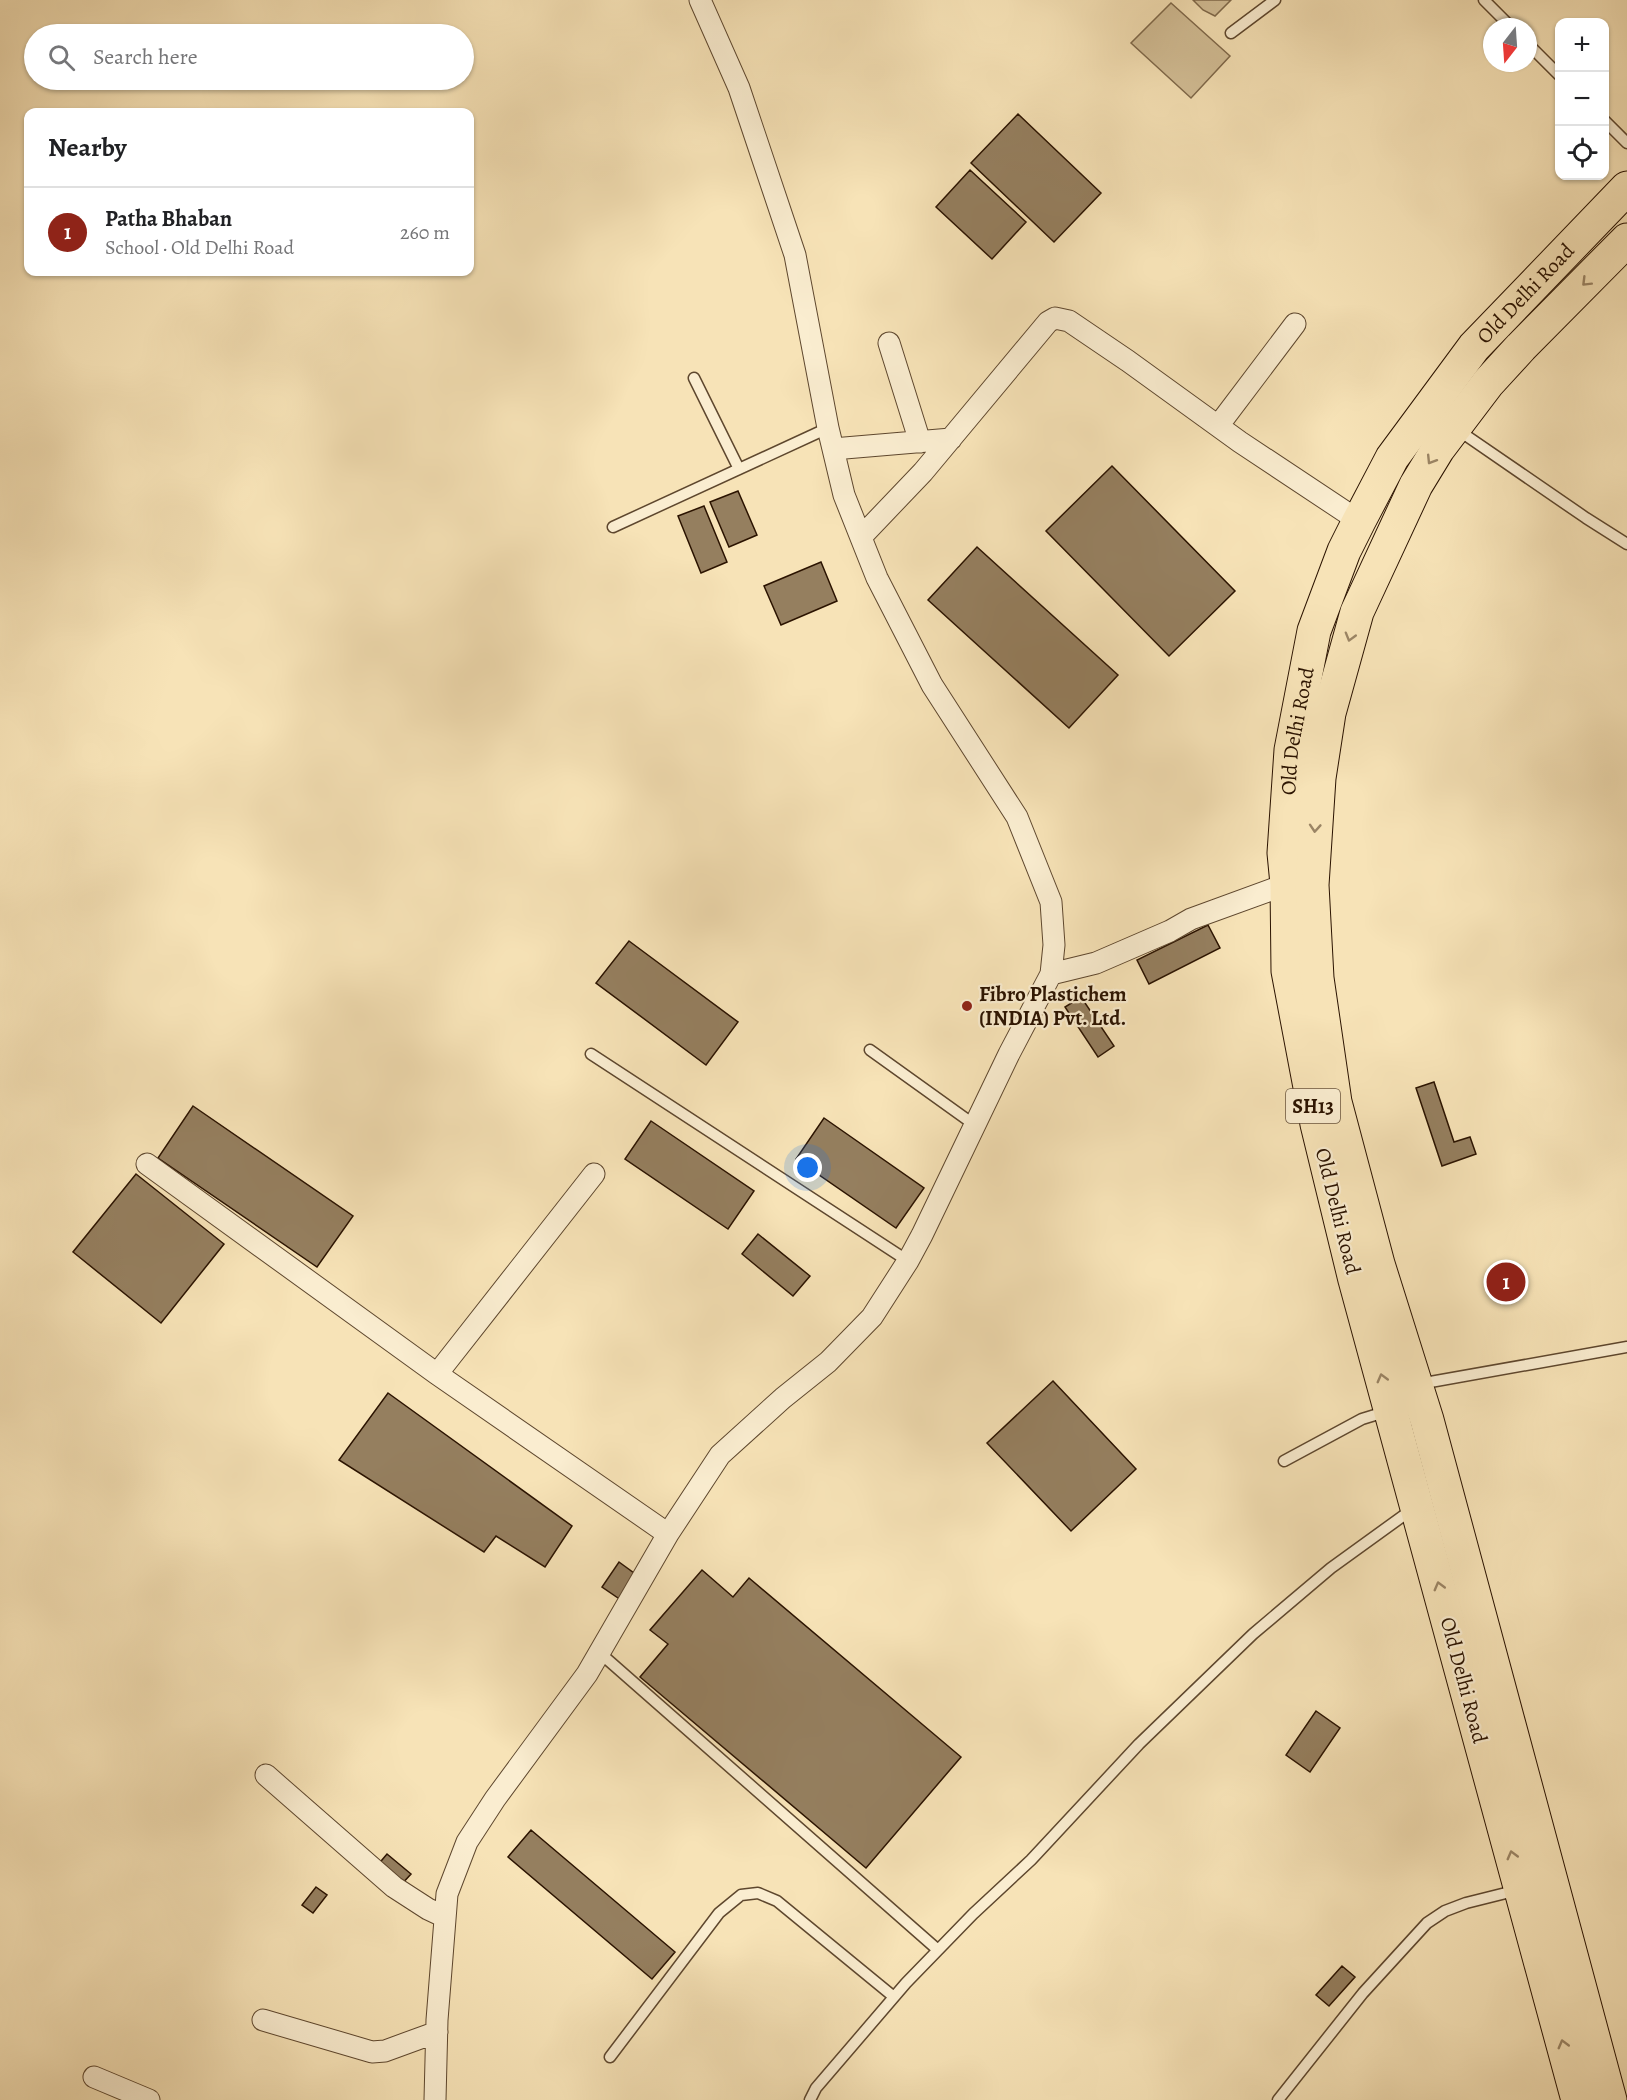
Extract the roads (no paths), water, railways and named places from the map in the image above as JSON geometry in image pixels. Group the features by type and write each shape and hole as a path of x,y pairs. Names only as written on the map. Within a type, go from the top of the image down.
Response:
{"main road":[{"name":"Old Delhi Road","path":"1578,2100 1355,1280 1317,1124 1288,971 1287,884 1284,853 1291,750 1314,631 1344,551 1359,521 1392,458 1474,347 1627,188"},
{"name":"Old Delhi Road","path":"1610,2100 1416,1384 1378,1264 1335,1102 1317,978 1312,885 1319,778 1329,713 1357,612 1416,485 1454,427 1488,383 1627,240"}],"street":[{"path":"435,2100 437,2032 447,1894 467,1842 587,1674 668,1534 720,1455 783,1398 828,1362 872,1317 908,1261 1009,1054 1051,974 1054,945 1051,902 1017,817 932,685 877,578 844,495 828,428 795,255 739,88 700,0"},
{"path":"861,537 923,472 1048,322 1055,318 1069,321 1218,426 1359,521"},
{"path":"1218,426 1295,324"},
{"path":"890,343 920,442"},
{"path":"833,449 951,440"},
{"path":"1051,974 1096,963 1170,931 1191,919 1287,884"},
{"path":"147,1164 437,1374 668,1534"},
{"path":"437,1374 594,1174"},
{"path":"266,1775 394,1887 445,1917"},
{"path":"263,2020 372,2052 385,2051 437,2032"},
{"path":"94,2077 149,2100"}],"lane":[{"path":"1231,33 1275,0"},
{"path":"1484,0 1502,18"},
{"path":"1537,53 1556,72"},
{"path":"1609,124 1627,143"},
{"path":"694,378 739,469"},
{"path":"1454,427 1627,544"},
{"path":"613,527 828,428"},
{"path":"870,1050 975,1126"},
{"path":"591,1054 908,1261"},
{"path":"1416,1384 1627,1347"},
{"path":"1284,1461 1362,1419 1391,1410"},
{"path":"810,2100 816,2088 894,1996 1031,1860 1139,1744 1253,1634 1331,1568 1417,1506"},
{"path":"600,1653 938,1950"},
{"path":"1278,2100 1363,1993 1427,1923 1445,1911 1466,1903 1521,1889"},
{"path":"610,2057 718,1913 741,1895 758,1893 777,1901 894,1996"}],"place":[{"name":"Fibro Plastichem (INDIA) Pvt. Ltd.","path":"967,1006"},
{"name":"Patha Bhaban","path":"1506,1282"}]}
